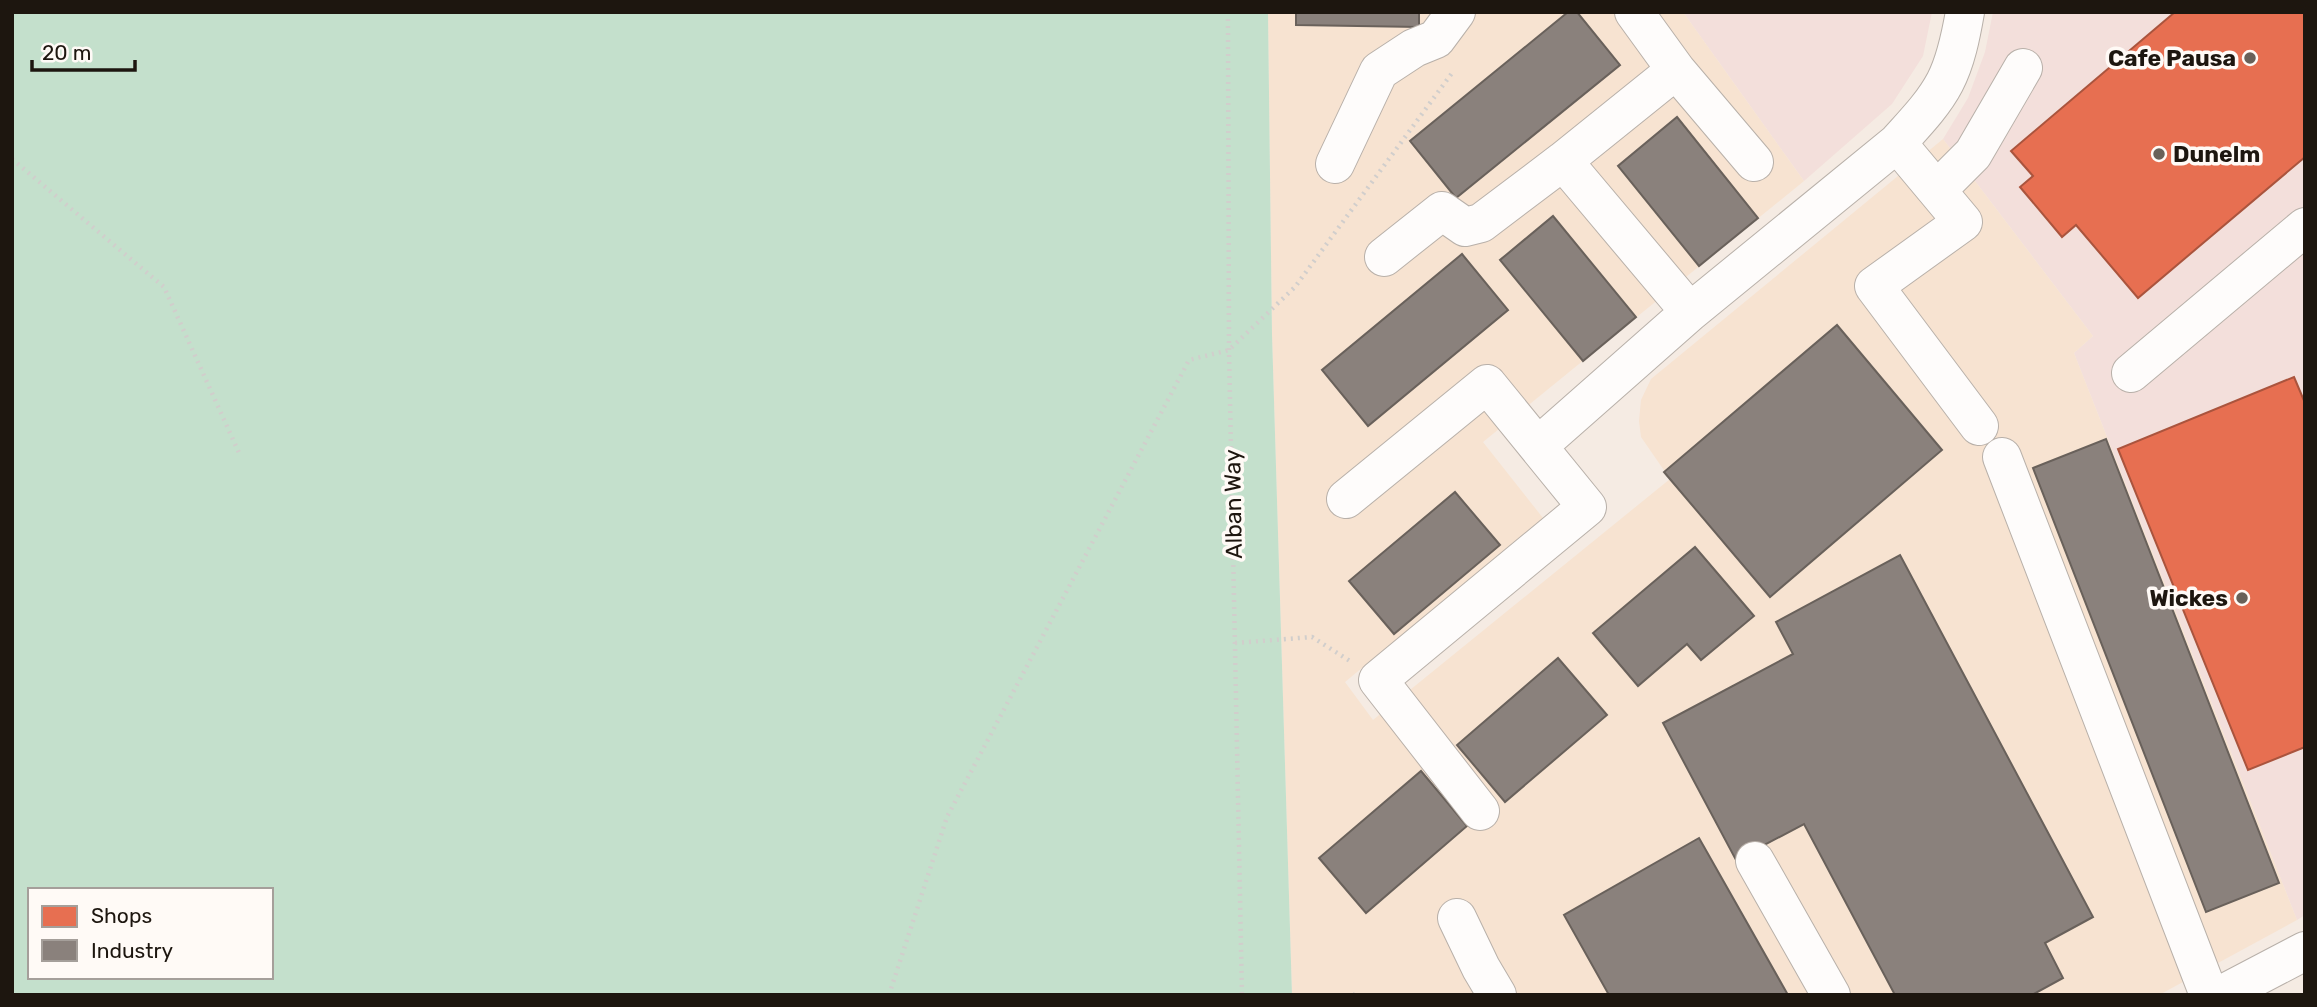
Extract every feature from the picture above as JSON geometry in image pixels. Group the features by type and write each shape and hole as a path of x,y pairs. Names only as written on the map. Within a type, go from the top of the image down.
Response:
{"street":[{"path":"1335,164 1380,71 1413,48 1436,39 1456,12"},
{"path":"1634,12 1676,69 1754,162"},
{"path":"1538,446 1689,312 1897,143 1925,112 1946,81 1961,37 1965,12"},
{"path":"1937,190 1973,154 2023,68"},
{"path":"1384,257 1442,211 1465,227 1481,223 1563,161 1676,69"},
{"path":"1897,143 1963,222 1874,286 1979,426"},
{"path":"1563,161 1689,312"},
{"path":"2131,373 2305,227"},
{"path":"1346,499 1487,384 1587,507 1378,680 1480,811"},
{"path":"2002,457 2229,992 2305,951"},
{"path":"1755,860 1831,995"},
{"path":"1457,918 1497,995"}],"path":[{"name":"Alban Way","path":"1228,12 1230,350 1242,995"},
{"path":"12,159 164,288 240,455"},
{"path":"889,995 947,817 1189,360 1230,350"},
{"path":"1236,643 1312,637"}],"shaded area":[{"path":"1268,12 1683,12 1804,181 1483,442 1543,518 1345,682 1373,720 1670,479 1641,437 1641,400 1651,379 1943,139 2093,336 2074,353 2297,920 2159,995 1292,995 1272,334"},
{"path":"1683,12 1932,12 1923,56 1892,104 1804,181"},
{"path":"1993,12 2305,12 2305,915 2297,920 2074,353 2093,336 1943,139 1968,98 1985,52"}],"green space":[{"path":"12,12 1268,12 1272,334 1292,995 12,995"}],"building: Shops":[{"name":"Dunelm","path":"2175,12 2305,12 2305,157 2138,298 2076,225 2062,237 2020,187 2033,176 2011,151"},
{"name":"Wickes","path":"2294,377 2305,403 2305,747 2248,770 2118,449"}],"building: Industry":[{"path":"1296,12 1419,12 1419,27 1296,25"},
{"path":"1568,12 1577,12 1620,65 1456,198 1410,141"},
{"path":"1677,117 1758,218 1699,266 1618,166"},
{"path":"1553,216 1636,317 1583,361 1500,260"},
{"path":"1462,254 1508,310 1368,426 1322,370"},
{"path":"1837,325 1942,450 1770,597 1664,472"},
{"path":"2106,439 2279,883 2206,912 2033,468"},
{"path":"1455,492 1500,545 1394,634 1349,581"},
{"path":"1695,547 1754,616 1701,660 1687,644 1638,686 1593,633"},
{"path":"1900,555 2093,917 2045,943 2063,978 2032,995 1895,995 1804,824 1736,860 1663,723 1793,654 1776,622"},
{"path":"1558,658 1607,715 1505,802 1457,745"},
{"path":"1421,771 1467,826 1366,913 1319,858"},
{"path":"1699,838 1788,995 1609,995 1564,915"}],"place":[{"name":"Cafe Pausa","path":"2250,58"},
{"name":"Dunelm","path":"2159,154"},
{"name":"Wickes","path":"2242,598"}]}
